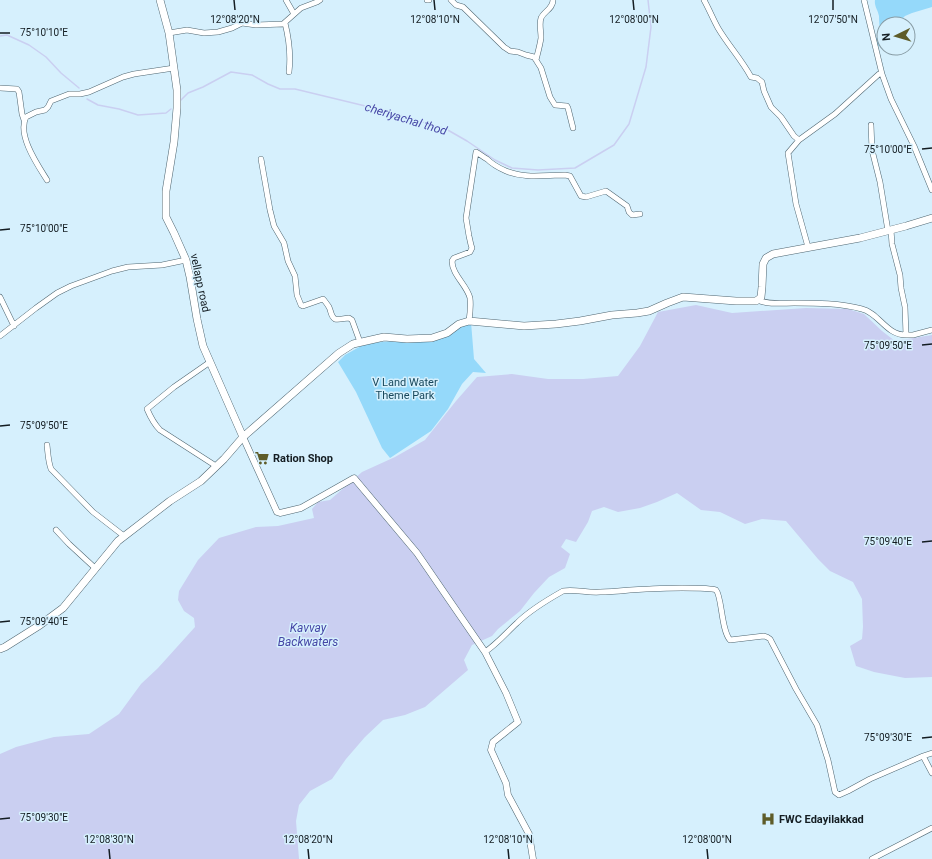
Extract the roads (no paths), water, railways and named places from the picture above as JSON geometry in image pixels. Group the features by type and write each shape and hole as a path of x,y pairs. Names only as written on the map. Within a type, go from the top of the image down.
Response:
{"main road":[{"name":"vellapp road","path":"160,0 169,33 178,108 166,192 166,217 186,260 197,319 204,346 243,437"},
{"path":"0,649 40,625 63,608 118,541 170,501 201,481 243,437 339,353 353,344 384,337 407,339 432,338 447,332 459,324 469,321 524,326 580,322 612,315 649,311 683,297 756,301 760,297 762,287 763,266 766,258 773,254 860,238 932,218"}],"street":[{"path":"286,0 294,14"},
{"path":"169,33 187,30 204,33 218,32 242,23 283,24 286,23 301,8 320,0"},
{"path":"452,0 456,5 463,7 504,47 510,51 534,57 541,68 550,97 555,105 567,106 573,128"},
{"path":"536,60 540,42 541,20 543,15 552,7 554,2 553,0"},
{"path":"704,0 718,27 752,77 757,78 762,82 771,107 781,117 794,136 799,140"},
{"path":"864,0 882,74 891,99 914,146 932,190"},
{"path":"286,23 290,49 289,72"},
{"path":"24,120 30,115 44,110 54,99 69,94 89,92 123,77 134,74 174,68"},
{"path":"808,247 796,204 788,153 799,140 835,114 879,74 882,74"},
{"path":"0,88 17,89 19,92 24,120 24,133 30,150 47,180"},
{"path":"871,125 872,150 900,275 906,335"},
{"path":"469,321 470,297 453,269 452,261 454,258 470,252 472,248 466,218 476,152 506,171 521,175 570,176 581,196 586,198 606,191 627,206 632,215 640,214"},
{"path":"261,159 274,226 284,243 288,261 295,276 297,295 301,305 303,306 323,299 325,300 334,318 349,318 352,320 360,342"},
{"path":"0,336 57,293 71,286 112,270 128,267 162,265 186,260"},
{"path":"0,296 14,326"},
{"path":"758,300 765,302 808,303 861,308 867,310 885,326 901,335 913,335 932,330"},
{"path":"210,362 174,387 147,409 153,421 160,430 216,466"},
{"name":"vellapp road","path":"243,437 277,512 280,514 301,508 354,478 417,553 485,652"},
{"path":"48,445 49,465 51,469 93,512 124,536"},
{"path":"56,530 95,568"},
{"path":"533,859 529,834 508,795 506,783 491,750 493,742 518,722 506,693 485,652 492,648 518,622 532,611 563,591 601,592 697,588 714,590 717,592 726,634 730,640 764,636 770,639 817,725 828,760 835,792 839,795 870,779 932,753"},
{"path":"923,756 932,773"},
{"path":"872,859 932,828"}],"water":[{"name":"Kavvay Backwaters","path":"696,305 732,313 806,308 848,309 864,314 895,341 932,335 932,677 905,678 874,672 856,666 850,646 862,639 862,599 853,582 830,571 786,521 762,519 745,524 720,512 701,510 677,493 640,508 618,512 604,507 592,511 588,522 576,542 566,539 561,547 570,554 565,568 549,577 520,611 498,629 492,636 472,645 464,660 468,670 425,707 405,715 383,720 365,737 346,759 332,779 310,791 299,805 296,821 299,859 0,859 0,754 16,747 54,737 89,734 119,714 141,684 158,668 195,627 194,618 184,611 178,600 179,591 198,560 219,538 256,527 278,526 314,518 312,509 318,502 330,500 362,472 395,457 425,440 477,377 512,374 548,379 583,379 618,376 640,346 658,312"}],"waterway":[{"name":"cheriyachal thod","path":"181,100 188,93 231,72 252,75 280,89 295,89 386,111 446,129 495,160 512,168 538,170 575,168 614,145 629,124 646,67 651,27 648,0"},
{"path":"0,36 7,35 29,45 46,57 61,73 79,88"},
{"path":"87,99 98,105 119,109 138,115 166,113 171,109"}],"place":[{"name":"Ration Shop","path":"262,458"},
{"name":"FWC Edayilakkad","path":"768,819"}],"park label":[{"name":"V Land Water Theme Park","path":"405,388"}]}
